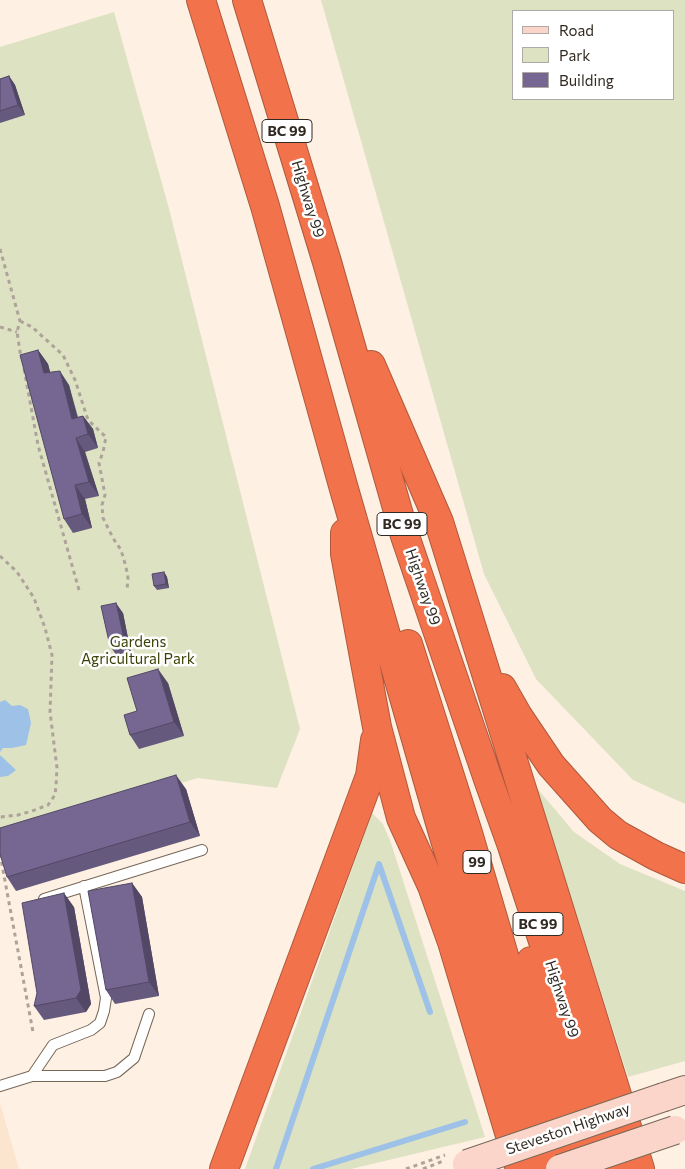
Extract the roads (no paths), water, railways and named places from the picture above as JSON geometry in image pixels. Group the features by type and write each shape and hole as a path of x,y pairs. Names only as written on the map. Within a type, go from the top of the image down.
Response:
{"highway":[{"name":"BC 99","path":"201,0 265,206 344,490 445,840 548,1169"},
{"name":"Highway 99","path":"247,0 327,262 405,536 515,856 616,1169"},
{"path":"327,262 439,522 640,1169"},
{"path":"344,490 345,554 377,726 401,818 432,886 452,942 520,1169"},
{"name":"99","path":"366,564 396,607 468,832 567,1169"},
{"path":"480,650 518,716 551,766 600,820 618,835 656,856 685,869"},
{"path":"224,1169 370,776 377,726"},
{"name":"99","path":"489,782 496,840 564,1076 593,1169"}],"main road":[{"name":"Steveston Highway","path":"457,1162 674,1093"},
{"path":"560,1169 680,1128"}],"lane":[{"path":"34,902 202,850"},
{"path":"32,1076 53,1044 91,1030 100,1023 104,1011 106,998 84,886"},
{"path":"0,1086 32,1076 105,1076 117,1072 134,1058 150,1014"}],"water":[{"path":"5,700 12,706 20,705 28,709 31,723 26,745 3,748 0,752 0,702"},
{"path":"0,755 16,770 8,776 0,777"}],"waterway":[{"path":"276,1169 379,864 430,1012"},
{"path":"313,1169 465,1122"}],"park label":[{"name":"Gardens Agricultural Park","path":"138,650"}]}
